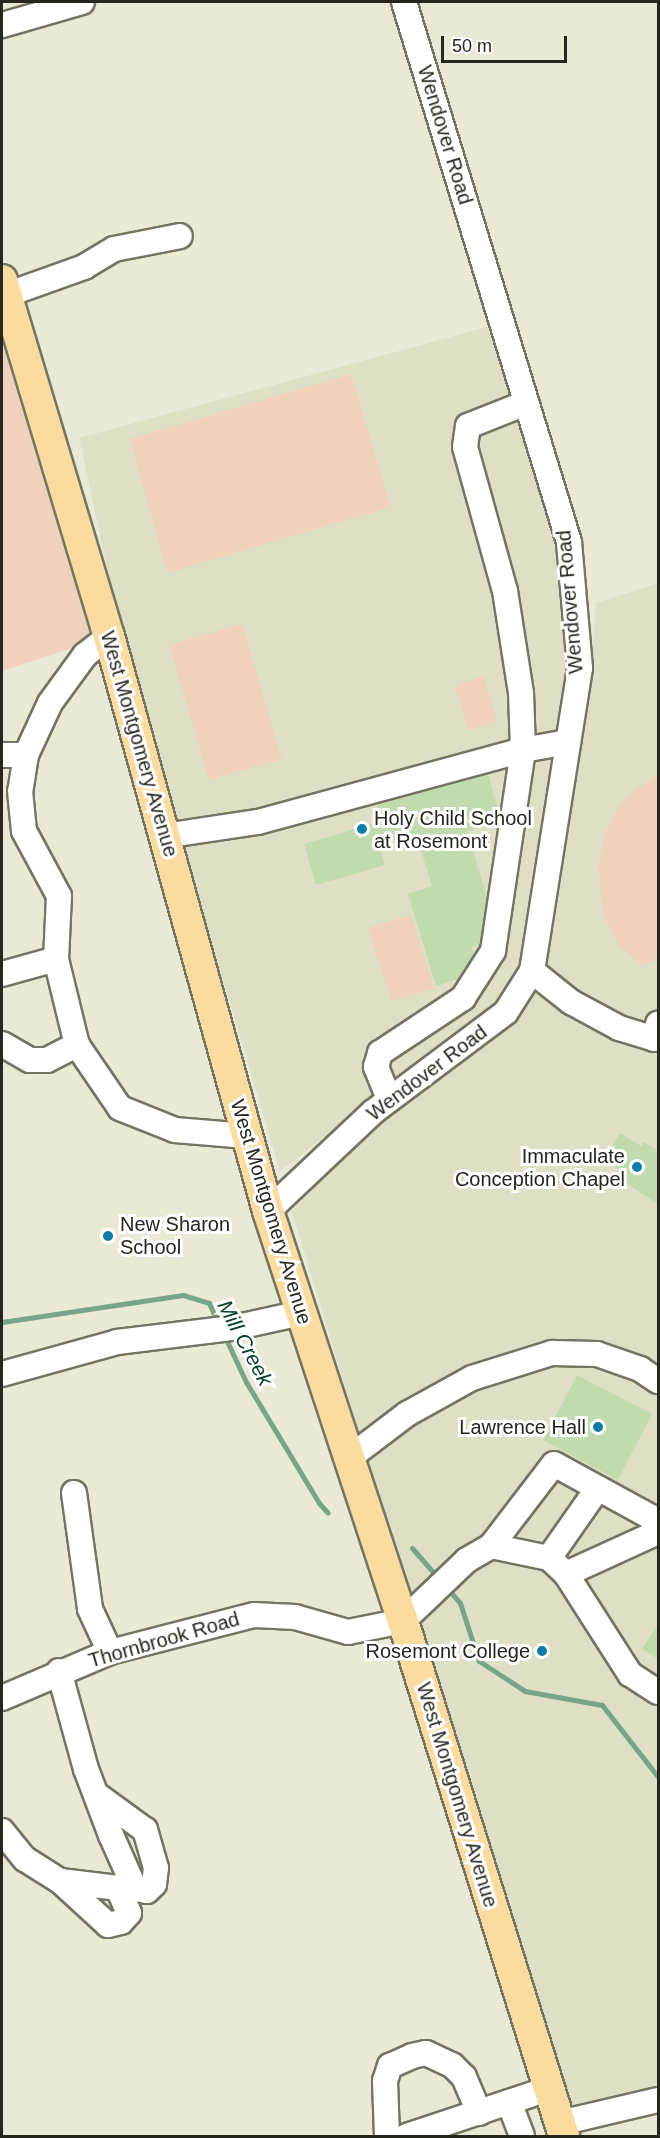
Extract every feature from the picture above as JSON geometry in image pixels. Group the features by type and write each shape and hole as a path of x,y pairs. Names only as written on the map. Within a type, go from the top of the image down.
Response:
{"main road":[{"name":"West Montgomery Avenue","path":"4,288 109,636 268,1211 349,1458 412,1613 548,2089 562,2130"}],"street":[{"path":"2,25 82,2"},
{"name":"Wendover Road","path":"268,1211 389,1099 506,1012 532,971 580,668 569,542 404,2"},
{"path":"4,288 84,267 114,249 180,237"},
{"path":"389,1099 376,1067 380,1053 464,998 493,951 523,750 521,693 505,591 465,447 468,426 526,403"},
{"path":"109,636 85,655 50,703 26,755 20,791 24,831 59,896 56,960 77,1045 120,1108 175,1130 247,1136"},
{"path":"164,836 258,822 523,750 568,742"},
{"path":"2,755 26,755"},
{"path":"2,974 56,960"},
{"path":"532,971 571,1002 620,1028 657,1034"},
{"path":"2,1044 30,1060 47,1060 77,1045"},
{"path":"2,1364 120,1328 208,1327 261,1308 298,1306"},
{"path":"2,1374 117,1342 233,1328 298,1306"},
{"path":"349,1458 407,1414 472,1378 541,1355 597,1354 640,1369 658,1382"},
{"path":"412,1613 467,1560 491,1546 554,1464 658,1521"},
{"path":"549,1558 598,1488"},
{"path":"74,1493 90,1609 110,1652"},
{"path":"566,1574 658,1532"},
{"path":"491,1546 549,1558 566,1574 630,1674 658,1692"},
{"name":"Thornbrook Road","path":"2,1698 59,1671 110,1652 254,1615 295,1617 348,1632 412,1613"},
{"path":"59,1671 86,1769 98,1795"},
{"path":"2,1831 25,1859 60,1881"},
{"path":"387,2136 385,2080 390,2066 412,2056 426,2053 452,2065 464,2077 479,2113"},
{"path":"407,2136 548,2089"},
{"path":"562,2130 658,2100"},
{"path":"509,2102 522,2136"}],"shaded area":[{"path":"2,280 109,636 2,671"},
{"name":"Holy Child School at Rosemont","path":"487,327 559,544 568,666 529,937 516,974 494,1006 280,1171 125,650 79,438"},
{"path":"351,374 391,507 167,573 130,439"},
{"name":"Rosemont College","path":"658,583 658,2091 566,2113 292,1212 366,1131 472,1055 507,1023 587,710 596,603"},
{"path":"242,624 282,759 209,780 169,645"},
{"path":"484,676 497,721 468,730 455,685"},
{"path":"658,774 658,959 641,965 619,945 604,917 598,866 606,830 618,809 631,793"},
{"path":"411,915 434,988 391,1001 368,928"}],"building":[{"name":"Holy Child School at Rosemont","path":"488,774 499,812 498,822 467,831 487,897 480,945 471,947 474,955 458,979 436,986 408,894 432,886 416,834 379,845 385,865 316,885 304,844 382,821 377,805"},
{"name":"Immaculate Conception Chapel","path":"620,1133 641,1146 644,1142 658,1151 658,1204 622,1181 627,1174 604,1160"},
{"name":"Lawrence Hall","path":"577,1375 652,1414 618,1480 543,1440"},
{"path":"658,1624 658,1659 642,1649"}],"waterway":[{"name":"Mill Creek","path":"2,1322 183,1295 209,1303 218,1323"},
{"name":"Mill Creek","path":"225,1337 246,1382 319,1503 328,1513"},
{"name":"Mill Creek","path":"412,1548 440,1580"},
{"name":"Mill Creek","path":"448,1589 460,1603 479,1661 525,1691 602,1705 658,1777"}],"place":[{"name":"Holy Child School at Rosemont","path":"362,829"},
{"name":"Immaculate Conception Chapel","path":"637,1167"},
{"name":"New Sharon School","path":"108,1236"},
{"name":"Lawrence Hall","path":"598,1427"},
{"name":"Rosemont College","path":"542,1651"}]}
